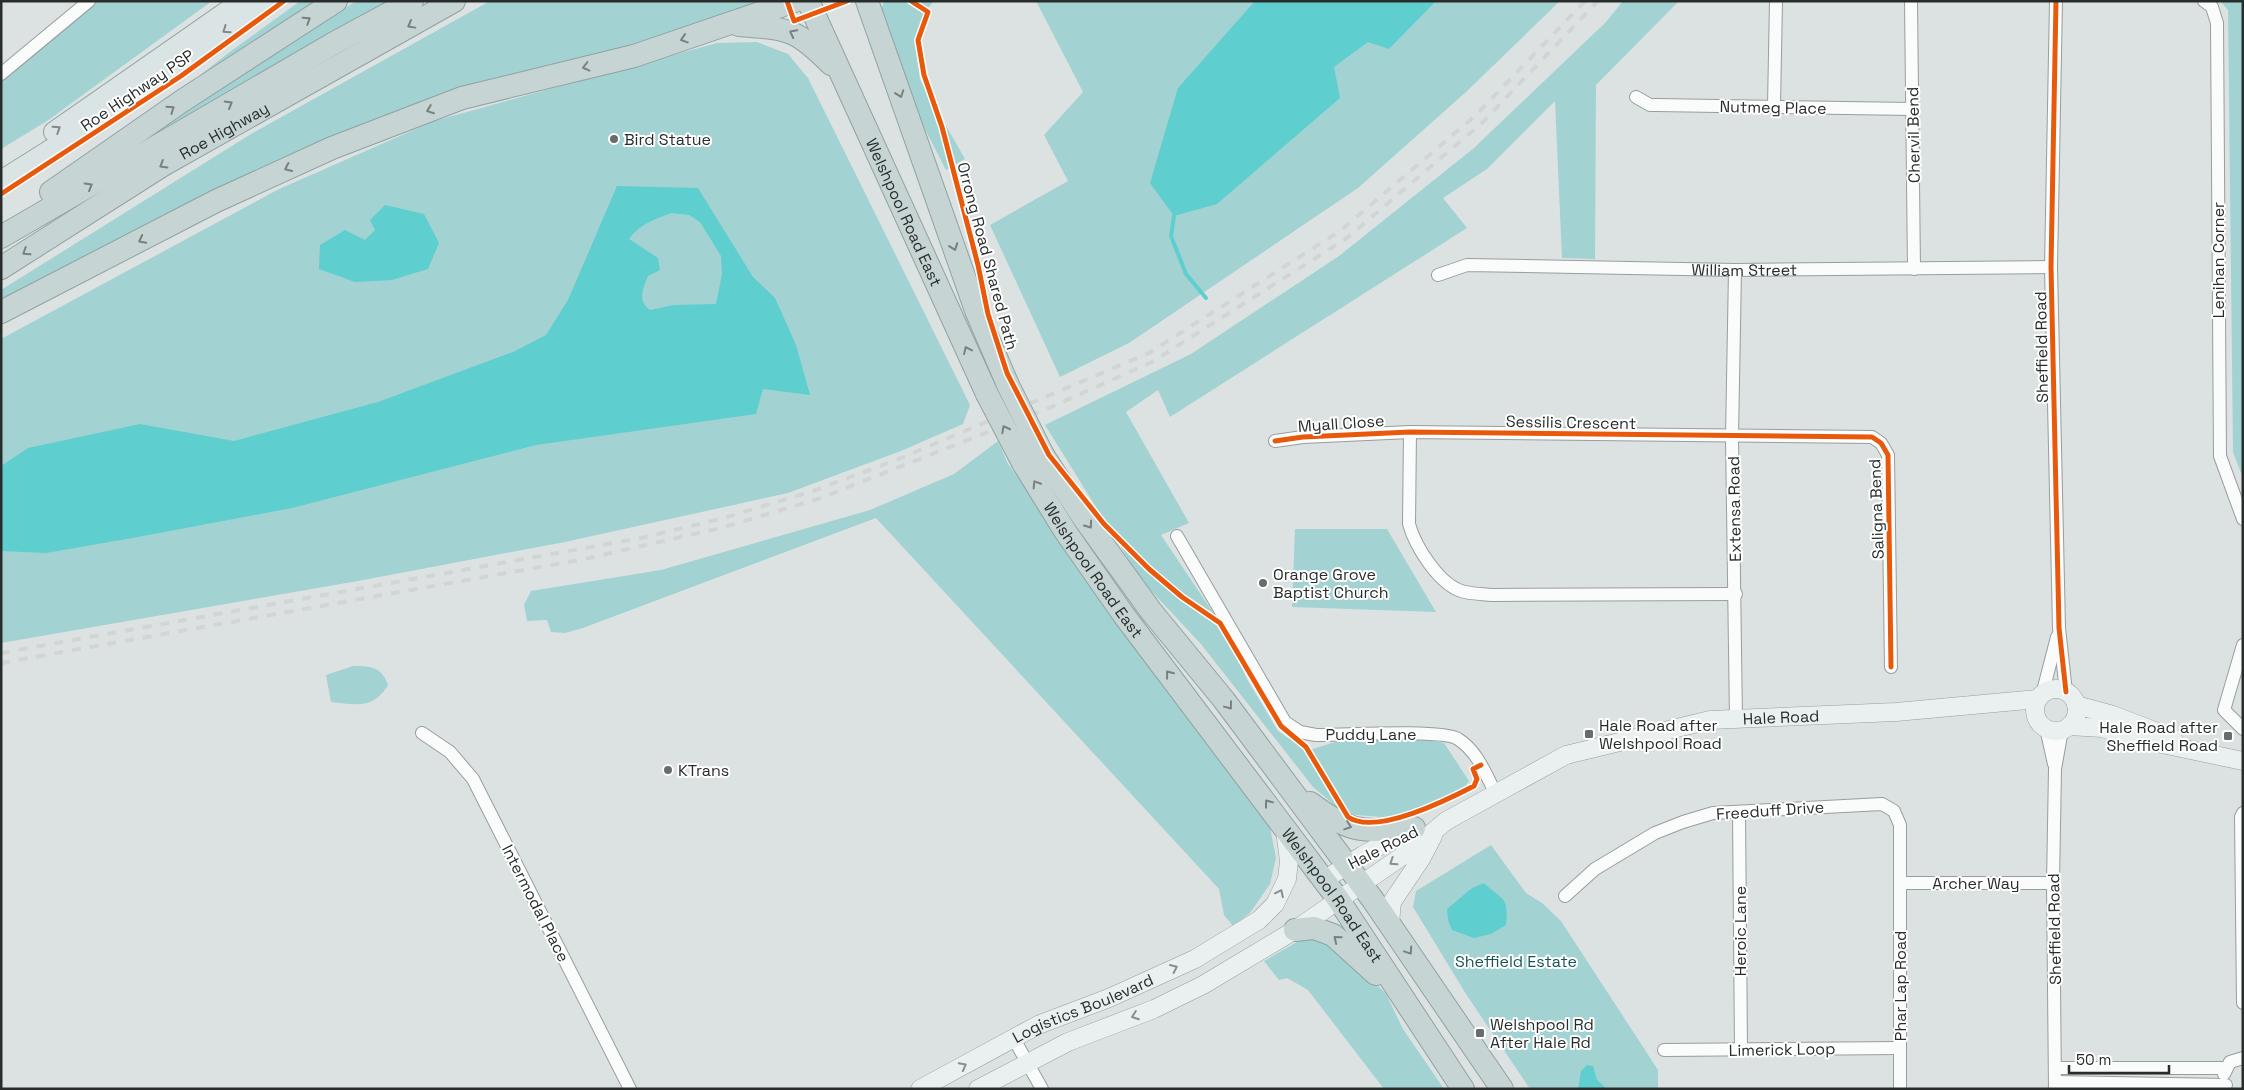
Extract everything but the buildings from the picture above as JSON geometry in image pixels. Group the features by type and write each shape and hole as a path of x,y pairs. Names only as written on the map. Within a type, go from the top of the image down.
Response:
{"highway":[{"path":"1,227 182,101 336,1"},
{"name":"Roe Highway","path":"1,236 336,42 412,1"},
{"name":"Roe Highway","path":"1,268 164,165 454,1"},
{"path":"1,312 216,201 332,148 462,98 634,56 794,1"},
{"name":"Welshpool Road East","path":"808,1 987,394 1023,464 1065,531 1123,614 1338,899 1463,1089"},
{"name":"Welshpool Road East","path":"867,1 977,313 1008,385 1044,454 1083,517 1151,611 1224,700 1390,923 1502,1089"},
{"path":"883,48 882,10 884,1"},
{"path":"731,24 784,28 808,41 843,76"},
{"path":"1293,791 1325,814 1351,828 1368,831 1414,828"},
{"path":"1295,930 1324,930 1334,935 1369,968 1449,1089"}],"main road":[{"path":"1,165 90,108 242,1"},
{"path":"1,181 101,118 266,1"},
{"path":"2054,690 2071,698 2077,712 2054,726 2035,709 2040,697 2054,690"},
{"name":"Hale Road","path":"1295,930 1360,883 1414,848 1441,825 1495,792 1566,756 1710,720 1986,706 2040,697"},
{"name":"Hale Road","path":"2071,698 2237,760"},
{"name":"Hale Road","path":"1986,706 2054,726 2102,728 2143,740 2237,760"},
{"name":"Logistics Boulevard","path":"920,1089 1046,1022 1109,998 1188,962 1259,920 1275,904 1286,879 1289,861 1284,825"},
{"path":"1390,923 1392,902 1441,825"},
{"name":"Hale Road","path":"1324,880 1414,828 1441,825"},
{"name":"Logistics Boulevard","path":"978,1089 1068,1042 1154,1009 1188,993 1271,946 1295,930"}],"street":[{"path":"1,74 89,1"},
{"path":"1774,106 1776,1"},
{"name":"Chervil Bend","path":"1911,1 1914,269"},
{"name":"Sheffield Road","path":"2056,1 2051,268 2059,628 2071,698"},
{"name":"Lenihan Corner","path":"2204,1 2212,7 2217,23 2220,456 2243,519"},
{"name":"Nutmeg Place","path":"1636,97 1650,105 1912,108"},
{"name":"William Street","path":"1438,275 1467,265 1736,270 2051,268"},
{"name":"Extensa Road","path":"1736,270 1732,437 1736,594 1736,719"},
{"path":"1410,432 1409,524 1412,536 1433,568 1447,582 1463,592 1492,595 1736,594"},
{"name":"Sessilis Crescent","path":"1410,432 1732,437"},
{"name":"Myall Close","path":"1275,441 1303,437 1410,432"},
{"name":"Saligna Bend","path":"1732,437 1864,436 1877,439 1885,448 1889,464 1891,667"},
{"name":"Puddy Lane","path":"1177,536 1285,722 1300,732 1316,735 1436,734 1457,738 1474,752 1495,792"},
{"name":"Sheffield Road","path":"2040,697 2059,628"},
{"path":"2243,645 2224,710 2243,728"},
{"name":"Sheffield Road","path":"2054,726 2055,1086"},
{"name":"Intermodal Place","path":"422,733 450,752 472,779 630,1089"},
{"name":"Freeduff Drive","path":"1565,896 1595,869 1655,833 1713,813 1882,804 1894,811 1900,825 1900,883"},
{"name":"Heroic Lane","path":"1739,812 1741,1050"},
{"path":"2243,813 2241,817 2243,1003"},
{"name":"Archer Way","path":"1900,883 2053,883"},
{"name":"Phar Lap Road","path":"1900,883 1900,1089"},
{"path":"1014,1040 1042,1089"},
{"name":"Limerick Loop","path":"1664,1050 1900,1048"},
{"path":"2055,1086 2116,1083 2227,1087 2224,1078 2225,1068 2233,1060 2243,1058"},
{"path":"2055,1068 2225,1068"},
{"path":"2116,1069 2116,1083"},
{"path":"2184,1069 2184,1084"}],"green space":[{"path":"91,1 212,1 47,121 1,149 1,82"},
{"path":"300,1 317,1 164,104 227,54"},
{"path":"356,1 388,1 112,160"},
{"path":"490,1 767,1 715,24 442,95 362,124 264,170 1,306 1,290 251,134"},
{"path":"884,1 934,1 928,8 915,43 920,80 965,159 946,170 883,48 881,10"},
{"path":"1036,1 1560,1 1466,92 1358,188 1129,343 1060,377 990,225 1068,181 1044,135 1083,92"},
{"path":"1623,1 1679,1 1596,85 1595,259 1562,258 1555,101 1487,169 1443,198 1467,228 1170,417 1158,390 1126,412 1189,523 1161,535 1220,623 1248,681 1278,731 1306,751 1342,740 1427,739 1444,743 1469,781 1463,790 1393,818 1345,814 1313,787 1201,644 1142,581 1045,425 1191,354 1339,256 1474,148 1606,22"},
{"path":"2220,1 2243,1 2243,478 2233,452 2228,10"},
{"path":"757,42 788,54 808,78 970,405 963,424 901,451 788,493 565,542 358,581 1,643 1,339 279,189 434,121 717,43"},
{"path":"998,441 1008,464 1220,752 1270,827 1276,858 1270,884 1250,913 1233,926 1224,915 1219,889 876,518 583,628 565,633 551,632 547,620 527,621 524,605 531,591 661,570 870,510 954,474"},
{"path":"1295,529 1387,529 1436,612 1292,607"},
{"path":"353,666 365,666 379,671 383,674 388,685 377,698 364,704 331,702 326,675"},
{"name":"Sheffield Estate","path":"1491,845 1526,893 1542,903 1561,921 1658,1070 1658,1089 1530,1089 1466,994 1413,907 1416,891"},
{"path":"1304,938 1322,938 1347,953 1386,994 1403,1029 1444,1089 1384,1089 1308,990 1287,978 1279,980 1264,961"}],"water":[{"path":"1255,1 1436,1 1389,49 1368,42 1334,67 1340,98 1217,204 1174,216 1150,183 1178,88"},
{"path":"617,186 698,188 753,277 775,298 796,345 810,395 763,389 756,414 536,445 292,508 138,537 46,553 1,551 1,466 28,448 140,424 234,441 378,402 513,352 546,335 568,300","holes":["672,213 689,215 700,222 721,256 722,274 716,304 674,305 650,310 644,303 642,294 648,276 660,270 658,258 629,239 643,226 659,217"]},
{"path":"385,205 424,214 439,243 428,269 392,280 355,282 319,269 320,245 345,230 365,240 375,230 370,220"},
{"path":"1484,883 1503,900 1507,916 1506,925 1491,934 1474,938 1452,930 1448,920 1447,909 1472,888"},
{"path":"1587,1065 1593,1066 1597,1080 1607,1089 1578,1089 1581,1071"}],"waterway":[{"path":"1174,216 1171,236 1186,274 1206,298"}],"railway":[{"path":"1,653 641,538 720,519 813,491 901,458 1149,353 1340,231 1475,116 1585,1"},
{"path":"1,663 585,559 721,528 818,499 1049,408 1152,362 1347,238 1483,122 1598,1"}],"cycle path":[{"name":"Roe Highway PSP","path":"1,194 181,76 284,1"},
{"path":"787,1 794,21 847,1"},
{"name":"Orrong Road Shared Path","path":"911,1 928,12 918,40 924,75 942,127 978,265 988,314 1007,373 1049,455 1104,524 1149,569 1182,597 1220,623 1281,726 1306,747 1348,817 1360,822 1376,822 1393,819 1430,807 1474,786 1477,779 1473,769 1481,765"},
{"path":"2056,1 2051,267 2059,628 2066,692"},
{"path":"1275,441 1303,437 1410,432 1872,437 1881,443 1888,455 1891,667"}],"place":[{"name":"Bird Statue","path":"614,139"},
{"name":"Orange Grove Baptist Church","path":"1263,583"},
{"name":"Hale Road after Welshpool Road","path":"1589,734"},
{"name":"Hale Road after Sheffield Road","path":"2228,736"},
{"name":"KTrans","path":"668,770"},
{"name":"Welshpool Rd After Hale Rd","path":"1480,1033"}]}
